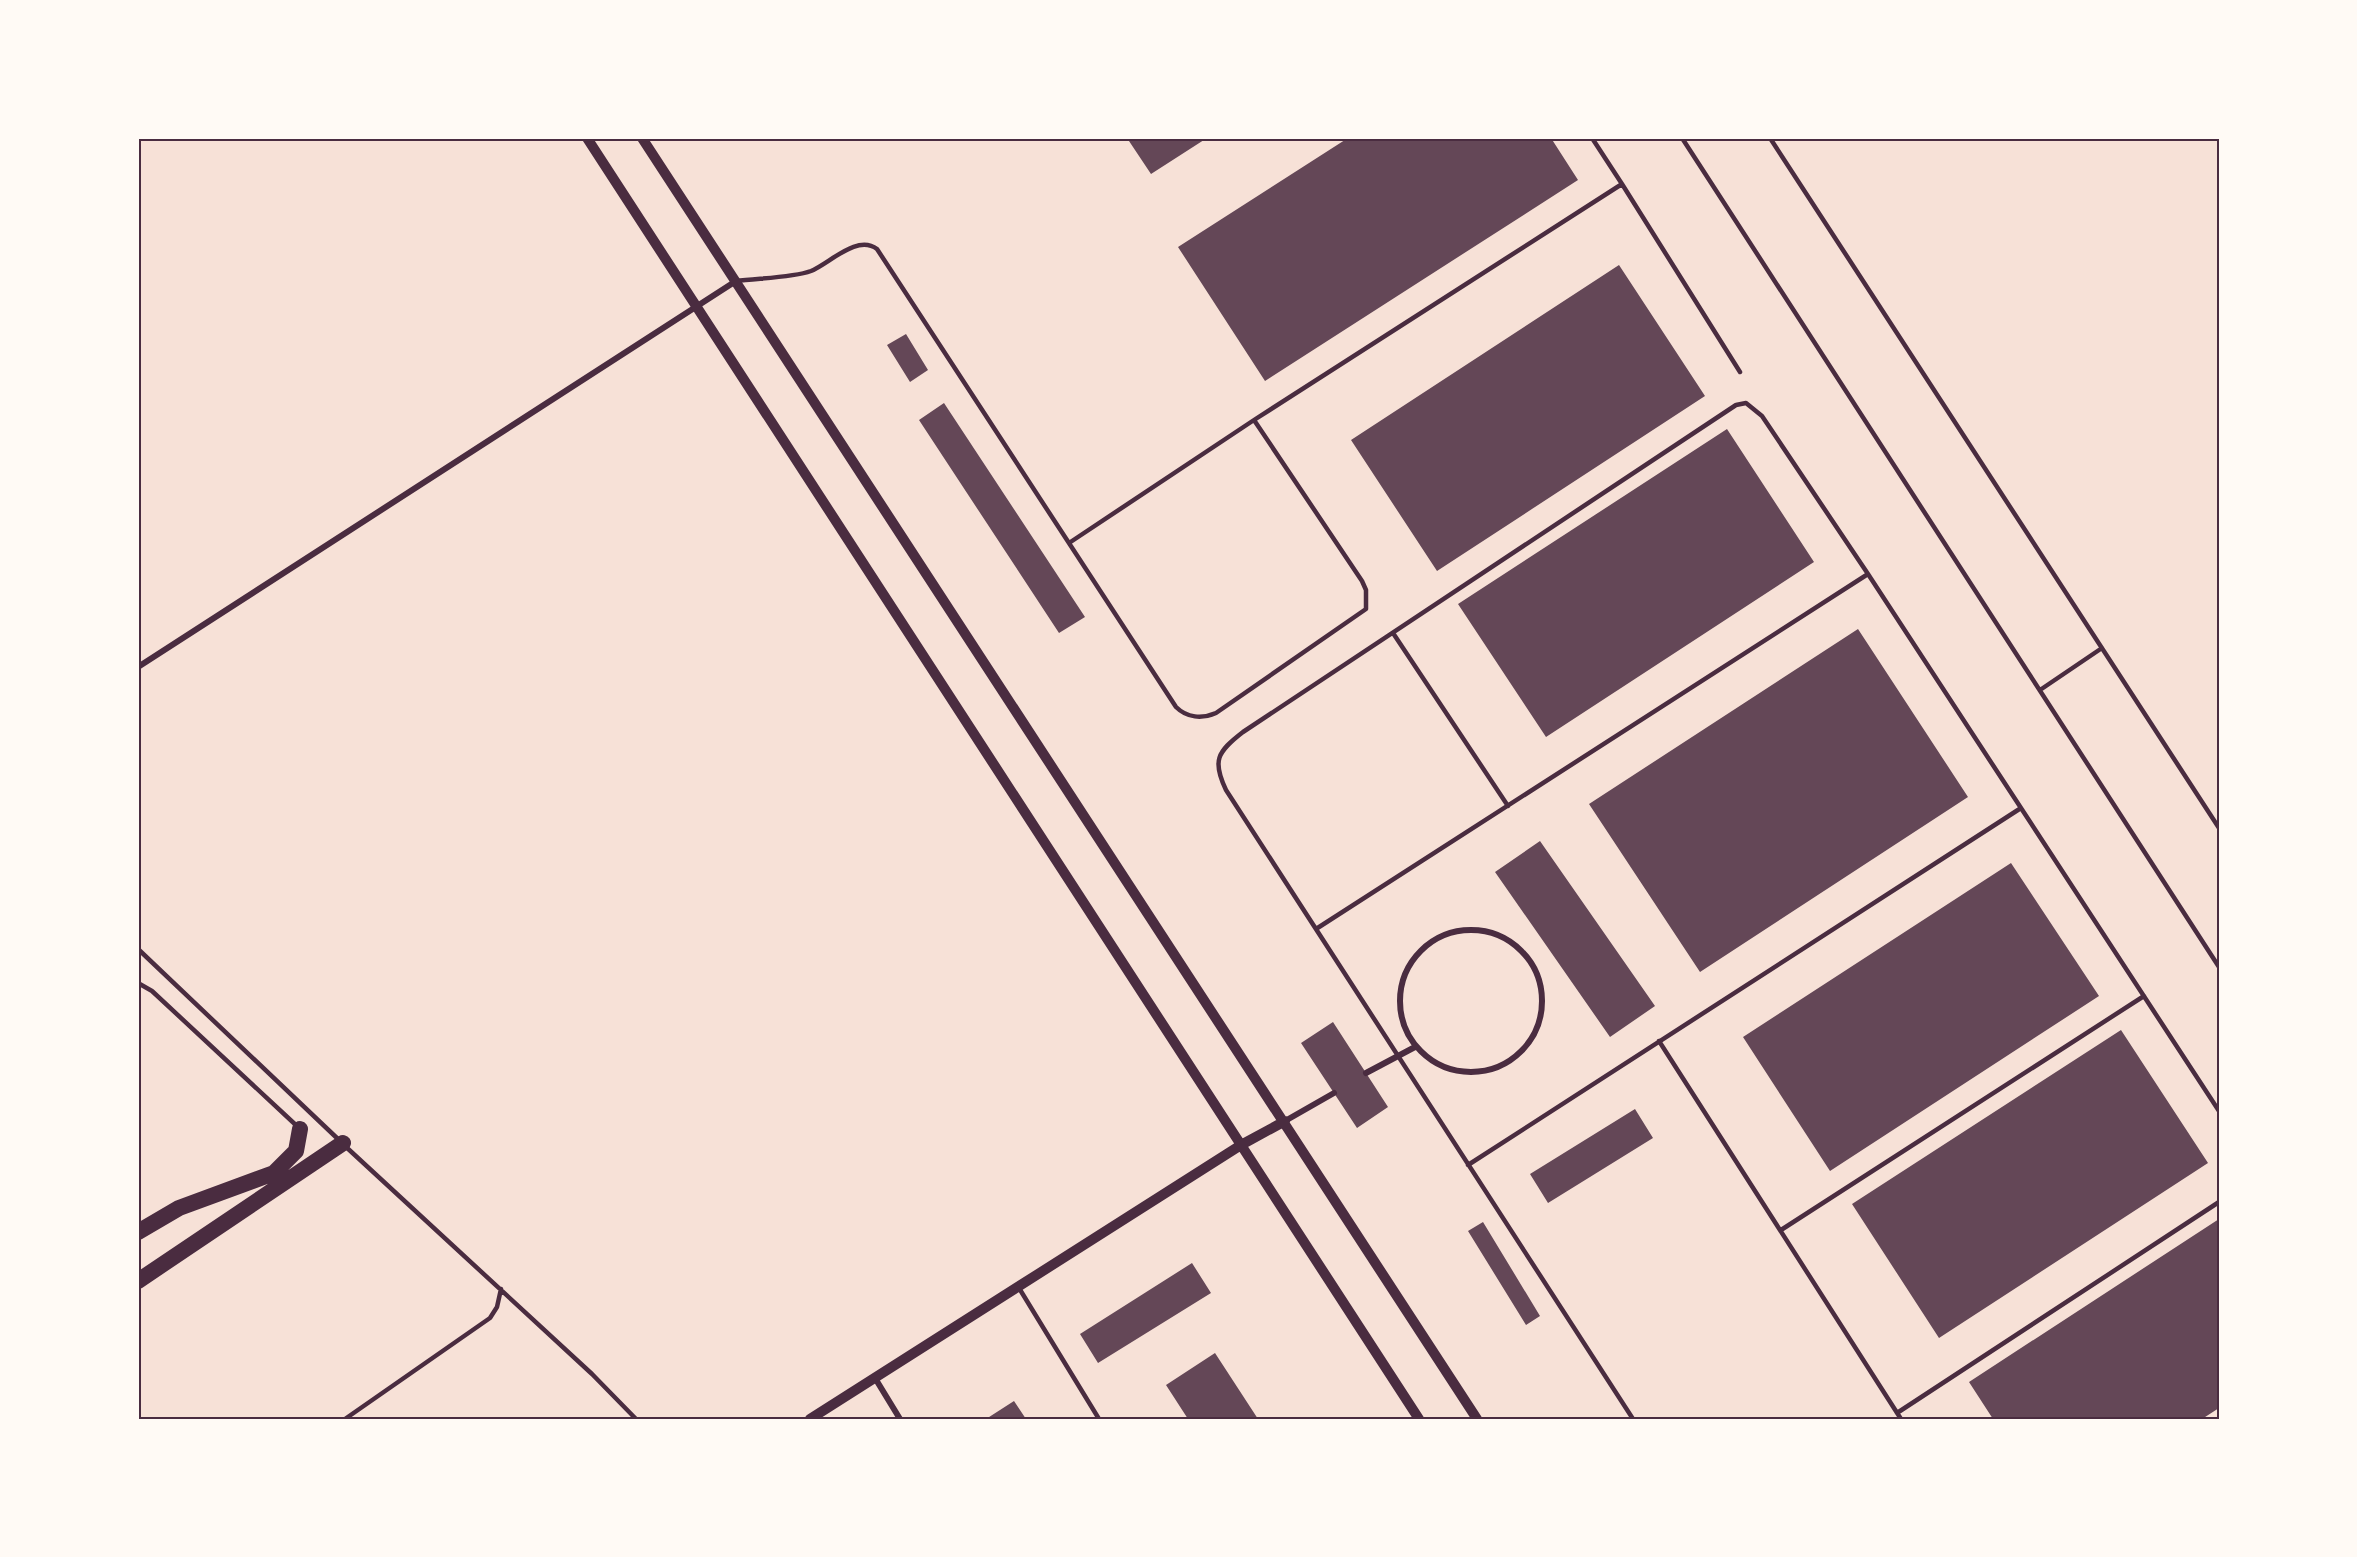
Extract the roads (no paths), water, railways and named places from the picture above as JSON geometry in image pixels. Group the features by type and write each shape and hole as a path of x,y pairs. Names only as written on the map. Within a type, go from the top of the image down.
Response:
{"highway":[{"path":"138,1232 179,1208 274,1173 296,1151 300,1129"},
{"path":"138,1281 343,1143"}],"street":[{"path":"587,138 1419,1419"},
{"path":"642,138 1285,1121 1477,1419"},
{"path":"138,668 736,281"},
{"path":"1466,930 1491,933 1514,944 1531,963 1540,986 1541,1011 1532,1037 1514,1057 1490,1070 1462,1072 1436,1064 1415,1047 1401,1019 1400,988 1412,959 1436,939 1466,930"},
{"path":"1366,1073 1415,1047"},
{"path":"810,1419 1241,1146 1334,1093"},
{"path":"875,1378 900,1419"}],"lane":[{"path":"1592,138 1740,372"},
{"path":"1682,138 2219,968"},
{"path":"1770,138 2219,828"},
{"path":"1069,543 1254,420 1622,184"},
{"path":"736,281 809,272 860,244 871,244 877,249 1176,707 1181,713 1197,717 1216,713 1360,614 1366,609 1368,601 1362,581 1254,420"},
{"path":"1633,1419 1397,1057 1226,790 1217,772 1219,757 1229,743 1243,732 1736,405 1746,403 1762,416 2219,1111"},
{"path":"1316,929 1868,574"},
{"path":"1393,633 1508,806"},
{"path":"2040,690 2102,648"},
{"path":"1468,1165 2021,808"},
{"path":"138,949 592,1374 636,1419"},
{"path":"138,983 152,991 300,1129"},
{"path":"1781,1230 2144,996"},
{"path":"1659,1041 1901,1419"},
{"path":"1897,1413 2219,1202"},
{"path":"1018,1287 1099,1419"},
{"path":"345,1419 490,1318 497,1307 501,1289"}]}
